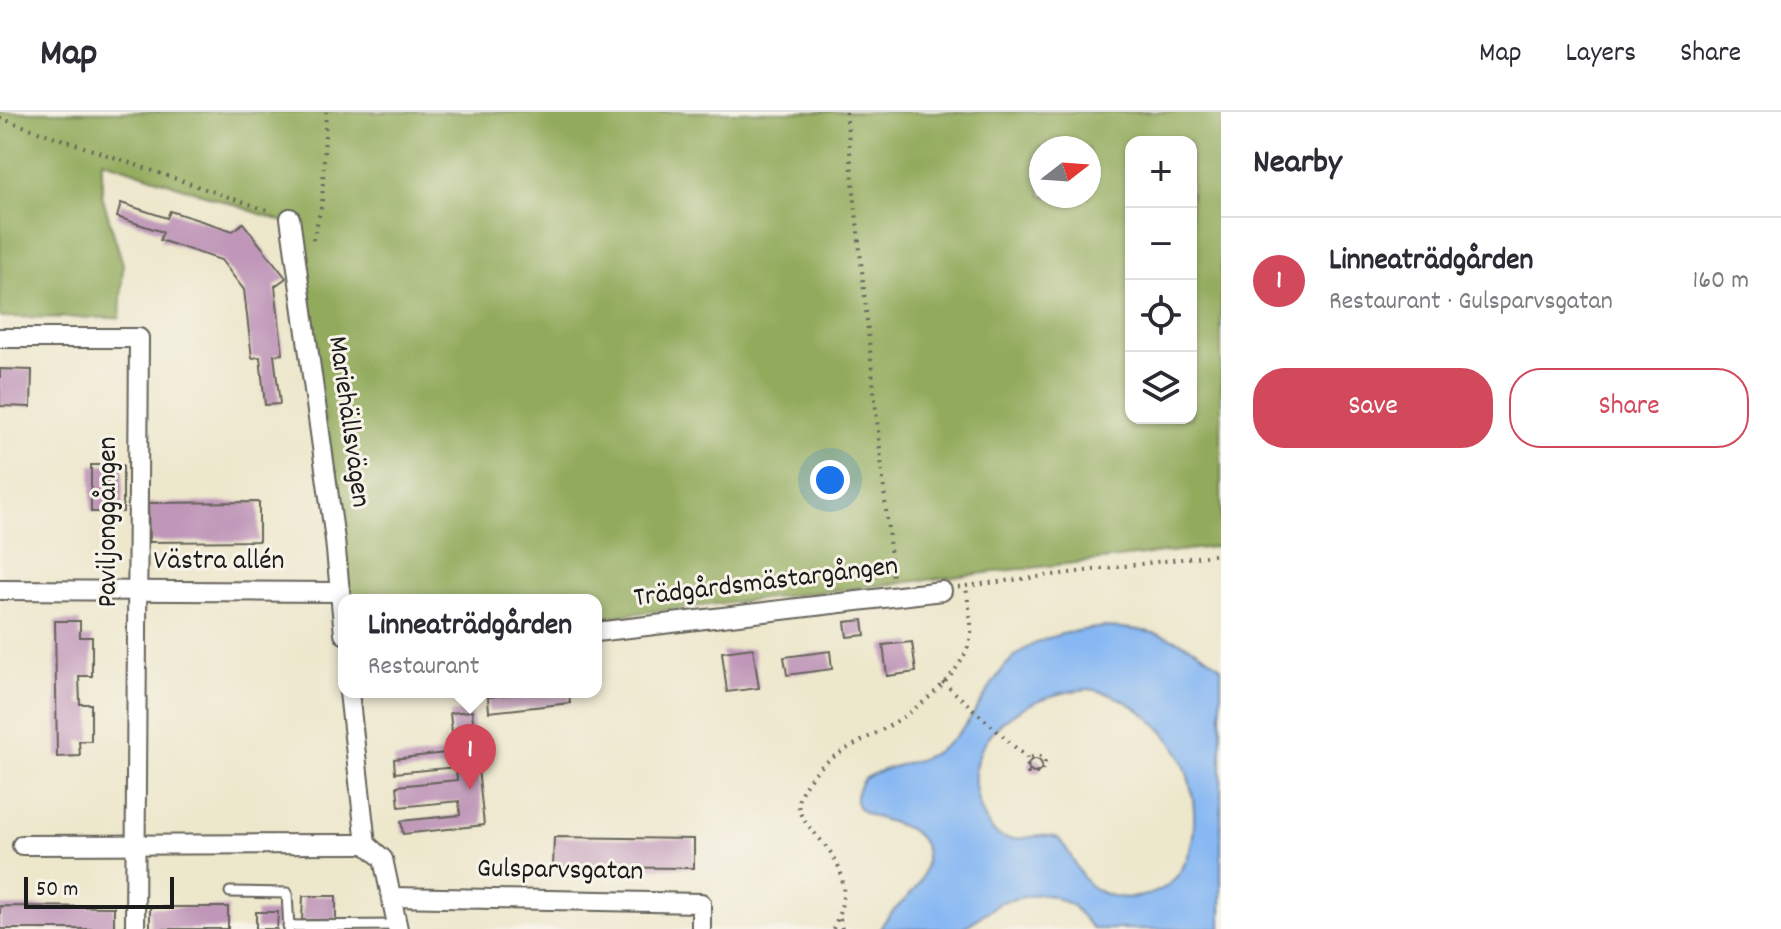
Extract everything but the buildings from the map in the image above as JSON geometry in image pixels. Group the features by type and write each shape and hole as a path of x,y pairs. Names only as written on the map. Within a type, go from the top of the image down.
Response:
{"street":[{"name":"Mariehällsvägen","path":"290,218 341,592"},
{"name":"Paviljonggången","path":"0,338 139,338 135,929"},
{"name":"Västra allén","path":"0,590 341,592"},
{"name":"Trädgårdsmästargången","path":"602,631 942,591"},
{"path":"350,698 366,844"},
{"path":"22,845 366,844 383,859 398,927"},
{"name":"Gulsparvsgatan","path":"392,897 701,903 701,929"}],"lane":[{"path":"230,892 287,893 288,927 398,927"}],"path":[{"path":"297,268 319,226 326,112"},
{"path":"846,112 895,597"},
{"path":"0,118 290,218"},
{"path":"942,591 966,585 1221,554"},
{"path":"833,929 846,891 844,877 834,855 808,828 800,809 802,792 828,759 889,726 943,682 966,650 971,636 966,585"},
{"path":"943,682 1027,758 1028,773 1041,773 1045,762 1040,756 1027,758"},
{"path":"839,916 842,929"}],"green space":[{"path":"0,112 1221,112 1221,546 602,617 602,594 348,594 296,226 102,160 102,196 123,264 120,318 0,317"}],"water":[{"path":"1104,627 1166,636 1194,649 1221,667 1221,929 1093,929 1073,906 1052,896 1038,894 1001,902 962,929 880,929 921,880 926,850 918,836 904,827 860,809 856,797 863,780 882,770 924,758 943,747 971,718 1007,664 1028,647 1065,633","holes":["1089,689 1135,707 1154,723 1171,741 1189,780 1194,827 1190,850 1181,870 1167,885 1147,895 1129,898 1105,894 1085,880 1058,838 1013,839 998,835 984,817 979,804 975,779 978,757 988,737 1003,721 1022,708 1066,692"]}],"place":[{"name":"Linneaträdgården","path":"470,790"}]}
